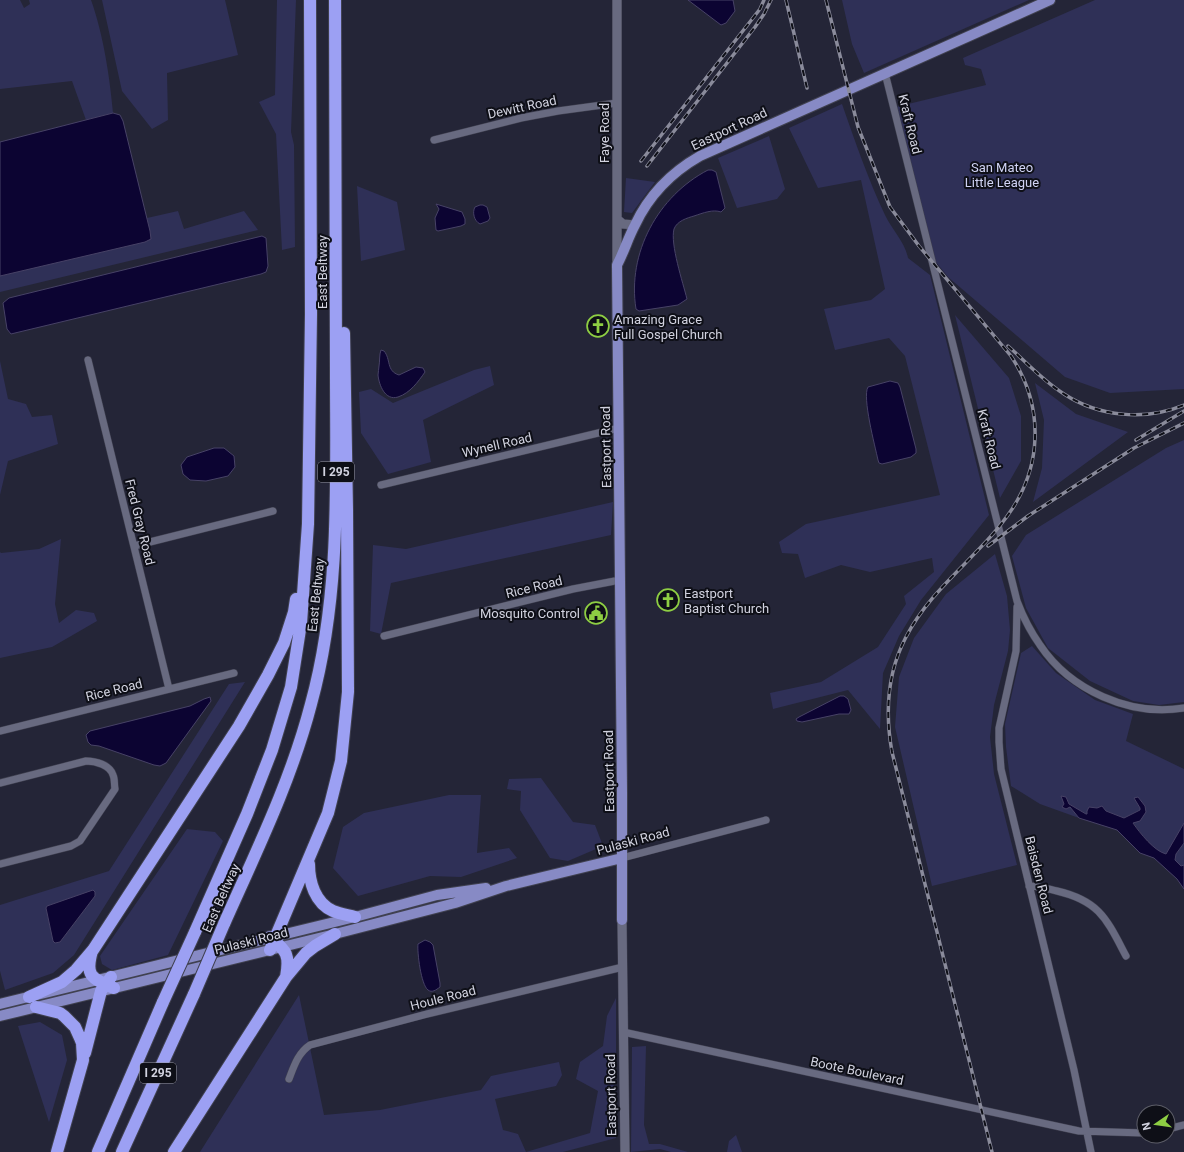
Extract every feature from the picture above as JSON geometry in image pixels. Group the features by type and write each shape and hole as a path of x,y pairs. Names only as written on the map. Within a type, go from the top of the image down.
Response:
{"highway":[{"name":"East Beltway","path":"98,1152 260,783 272,750 290,687 301,623 308,524 311,314 310,0"},
{"name":"East Beltway","path":"122,1152 273,815 312,704 326,635 334,574 336,491 335,0"},
{"path":"286,977 289,963 287,956 274,942 328,813 341,761 348,692 348,510 344,303 335,118"},
{"path":"33,1002 62,982 76,970 93,950 239,726 284,642 294,612 308,524"},
{"path":"309,860 309,878 323,905 333,911 355,917"},
{"path":"174,1152 286,977 306,953 335,934"},
{"path":"57,1152 105,984 91,974 89,964 93,950"},
{"path":"33,1002 60,1013 71,1022 80,1038 83,1060"}],"main road":[{"name":"Eastport Road","path":"622,920 617,265 635,225 648,202 660,186 676,171 714,149 1050,0"},
{"name":"Pulaski Road","path":"274,942 335,934 455,902 506,886 622,858"},
{"name":"Pulaski Road","path":"0,1016 33,1002 274,942 355,917 437,895 472,889 506,886"},
{"name":"Pulaski Road","path":"0,1004 33,1002"}],"street":[{"name":"Faye Road","path":"617,0 617,265"},
{"name":"Kraft Road","path":"885,73 1017,602 1029,629 1040,646 1058,666 1089,690 1122,704 1153,710 1184,708"},
{"name":"Dewitt Road","path":"434,140 521,118 558,111 617,104"},
{"path":"617,219 623,224 635,225"},
{"name":"Fred Gray Road","path":"88,360 169,689"},
{"name":"Wynell Road","path":"380,485 618,428"},
{"path":"134,546 273,511"},
{"name":"Rice Road","path":"384,636 573,589 620,580"},
{"name":"Baisden Road","path":"1017,602 1018,636 1014,662 1001,717 999,742 1004,782 1074,1070 1091,1152"},
{"path":"1018,636 1029,629"},
{"name":"Rice Road","path":"0,731 234,673"},
{"path":"0,783 86,761 93,761 105,766 113,774 115,789 93,824 80,841 71,846 0,864"},
{"name":"Pulaski Road","path":"622,858 766,820"},
{"path":"1029,886 1036,886 1064,893 1081,899 1097,909 1107,922 1126,956"},
{"name":"Eastport Road","path":"622,920 625,1152"},
{"name":"Houle Road","path":"289,1079 298,1058 305,1048 310,1045 351,1033 623,967"},
{"name":"Boote Boulevard","path":"623,1032 1086,1132 1136,1133"}],"green space":[{"path":"0,0 20,0 24,8 30,4 29,0 91,0 99,27 105,56 113,113 86,120 72,81 0,89"},
{"path":"102,0 225,0 238,55 167,73 168,120 152,129 122,91"},
{"path":"277,0 296,0 291,132 294,145 295,247 282,250 276,134 259,102 275,95"},
{"path":"842,0 1029,0 864,73 852,44"},
{"name":"San Mateo Little League","path":"1095,0 1184,0 1184,389 1110,393 1065,377 948,277 935,261 896,107 986,85 981,69 965,65 963,58"},
{"path":"842,104 867,174 885,215 901,241 908,258 930,275 989,515 921,600 899,636 883,673 880,729 848,690 773,709 770,693 821,682 878,647 906,604 904,596 934,572 932,558 870,572 841,565 805,578 798,554 782,553 779,542 806,524 940,495 905,356 889,338 835,350 824,309 871,300 885,289 861,180 818,188 789,128"},
{"path":"769,136 785,189 777,199 737,208 718,158"},
{"path":"626,178 655,182 632,213 624,212"},
{"path":"357,186 397,202 405,250 361,261"},
{"path":"178,211 184,229 244,211 258,230 0,292 0,276 151,238 147,218"},
{"path":"955,315 1009,378 1021,416 1021,461 1000,498"},
{"path":"0,361 8,399 26,404 32,417 52,415 58,444 8,461 0,495"},
{"path":"490,366 494,385 423,420 431,462 388,474 361,433 359,392 371,389 393,403 474,370"},
{"path":"1035,383 1076,414 1128,432 1033,502 1042,468 1044,420"},
{"path":"1184,440 1184,702 1159,705 1133,701 1090,681 1048,648 1026,608 1012,556 1026,535 1166,448"},
{"path":"613,502 611,535 391,583 381,634 370,631 373,545 406,549"},
{"path":"61,539 55,604 59,623 76,610 94,613 97,621 52,647 0,658 0,552 39,549"},
{"path":"995,554 1007,596 1010,630 1008,651 994,705 990,737 994,774 1017,865 932,886 895,727 899,677 914,638 946,594"},
{"path":"1032,646 1056,673 1095,700 1133,714 1126,741 1184,769 1184,823 1166,855 1152,846 1133,822 1146,812 1134,798 1140,810 1124,818 1106,811 1086,814 1069,804 1067,799 1062,796 1079,818 1040,804 1011,786 1006,747 1005,724 1021,653"},
{"path":"245,682 74,955 53,973 5,990 0,971 0,905 109,871 229,684","holes":["95,892 95,896 60,942 55,943 53,941 46,908 47,906"]},
{"path":"541,778 573,822 595,825 603,846 568,861 550,858 520,810 521,791 507,789 509,779"},
{"path":"449,795 481,795 477,853 509,848 517,858 461,877 430,876 358,896 333,868 343,827 364,813"},
{"path":"187,829 215,832 223,841 168,955 112,970 102,964 100,956"},
{"path":"1184,843 1184,865 1181,866 1175,860 1176,854"},
{"path":"299,995 324,1115 380,1110 481,1090 491,1076 559,1062 562,1075 556,1086 495,1099 503,1130 518,1134 526,1152 200,1152"},
{"path":"616,998 616,1138 563,1152 526,1152 590,1133 598,1091 576,1079 580,1062 603,1046 607,1016"},
{"path":"40,1022 62,1035 67,1060 49,1122 18,1026"},
{"path":"646,1046 644,1125 649,1144 660,1144 688,1152 671,1152 660,1149 631,1152 632,1047"},
{"path":"736,1135 742,1152 727,1152 729,1141"}],"shaded area":[{"path":"688,0 733,0 735,11 726,23 721,25"},
{"path":"113,113 120,115 123,121 151,239 145,242 0,276 0,142"},
{"path":"708,170 716,172 725,208 721,212 708,212 685,219 677,224 674,229 673,236 675,254 687,299 678,305 639,311 636,309 634,288 636,267 650,228 674,195 690,181"},
{"path":"436,204 462,212 465,219 465,224 438,231 436,230 435,218 439,209"},
{"path":"480,205 487,207 490,218 488,221 480,224 475,219 474,211 475,207"},
{"path":"262,236 266,238 268,266 266,272 261,274 11,334 7,329 3,303 9,298"},
{"path":"381,350 386,354 392,371 399,375 416,367 423,368 425,372 410,390 398,397 390,397 381,387 378,374"},
{"path":"890,381 898,383 900,387 916,453 911,457 882,464 879,463 878,460 872,433 868,411 867,392 868,387"},
{"path":"214,448 224,448 234,456 235,467 228,476 206,481 190,480 183,474 181,465 187,457"},
{"path":"840,696 844,696 848,699 851,710 849,714 839,714 802,722 797,721 796,719 799,717"},
{"path":"210,697 211,701 166,763 160,766 99,746 91,745 88,742 86,735 90,731 190,706"},
{"path":"1061,796 1066,797 1069,804 1086,814 1089,807 1097,808 1102,806 1106,811 1124,818 1140,810 1134,798 1138,797 1145,806 1146,812 1140,821 1133,823 1152,846 1166,854 1184,823 1184,843 1176,854 1175,860 1181,866 1184,865 1184,889 1177,879 1154,858 1140,853 1117,830 1079,818 1070,807 1066,809 1062,807 1064,804"},
{"path":"93,890 95,892 95,896 60,942 55,943 53,941 46,908 47,906"},
{"path":"425,940 433,945 440,983 440,987 432,991 428,990 423,982 418,954 418,944"}],"railway":[{"path":"641,161 760,9 764,0"},
{"path":"647,166 755,27 771,0"},
{"path":"786,0 807,88"},
{"path":"826,0 858,127 890,207 919,246 1011,356 1026,385 1034,416 1035,438 1030,470 1019,498 1003,522 922,611 906,637 895,665 891,679 888,708 892,752 992,1152"},
{"path":"1008,346 1056,389 1078,402 1092,408 1107,412 1138,415 1169,410 1184,405"},
{"path":"1136,440 1184,411"},
{"path":"988,546 1028,516 1134,448 1184,423"}],"place":[{"name":"Amazing Grace Full Gospel Church","path":"598,326"},
{"name":"Eastport Baptist Church","path":"668,600"},
{"name":"Mosquito Control","path":"596,613"}]}
